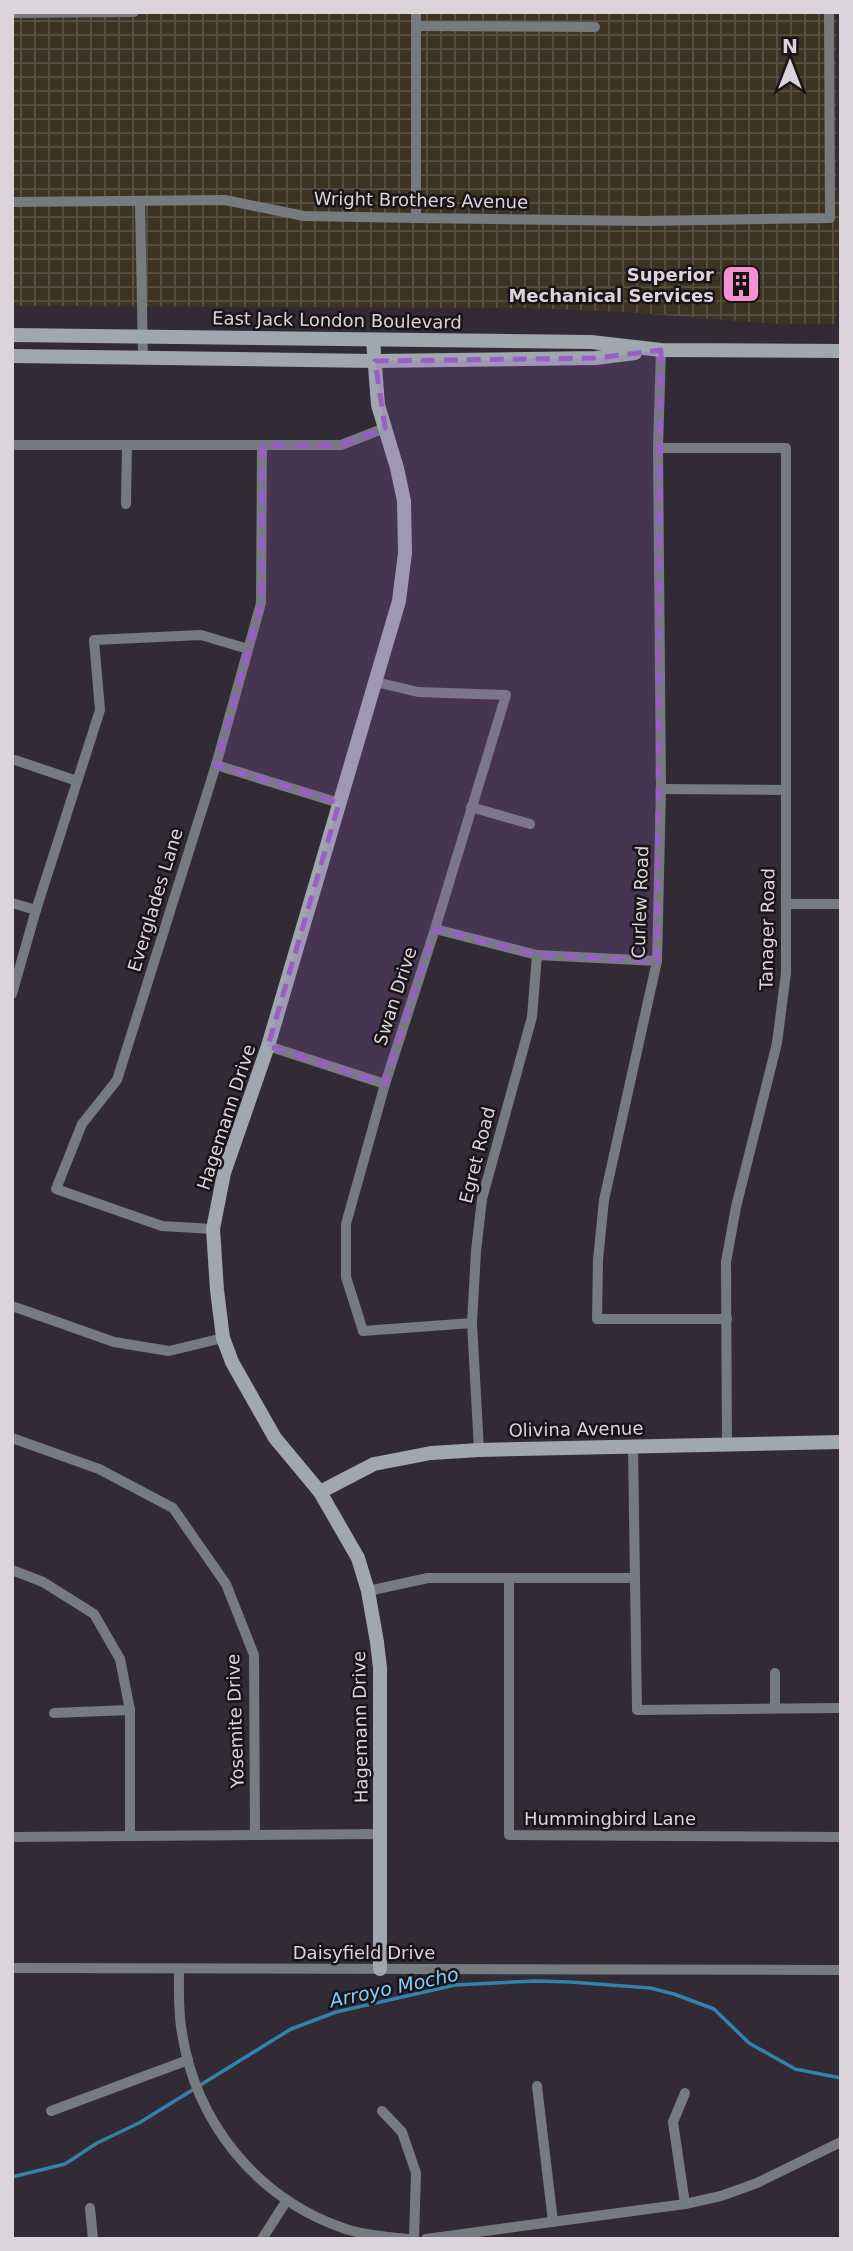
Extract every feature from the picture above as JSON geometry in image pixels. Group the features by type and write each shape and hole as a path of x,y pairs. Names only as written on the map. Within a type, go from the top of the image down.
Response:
{"street":[{"path":"12,13 134,12"},
{"path":"416,12 416,218"},
{"name":"Wright Brothers Avenue","path":"12,202 225,200 304,216 646,221 830,218 829,12"},
{"path":"416,26 595,27"},
{"path":"140,202 143,357"},
{"name":"East Jack London Boulevard","path":"12,335 592,342 661,350 841,351"},
{"name":"Hagemann Drive","path":"373,340 378,405 404,501 405,552 399,601 268,1046 224,1173 213,1228 223,1338 232,1362 275,1438 320,1492 358,1558 368,1591 380,1668 380,1969"},
{"name":"East Jack London Boulevard","path":"12,356 375,361 596,358 661,350"},
{"name":"Curlew Road","path":"661,350 658,448 661,789 657,961 604,1200 598,1259 597,1319 727,1319"},
{"path":"12,445 341,445 385,428"},
{"path":"126,503 127,445"},
{"name":"Everglades Lane","path":"213,1228 162,1226 56,1189 82,1124 117,1080 216,765 261,603 262,445"},
{"name":"Tanager Road","path":"658,448 786,448 786,973 777,1043 736,1207 726,1262 727,1446"},
{"path":"12,994 36,909 100,710 94,640 201,635 248,649"},
{"name":"Swan Drive","path":"376,682 418,692 506,695 385,1084 346,1224 346,1277 363,1331 472,1322"},
{"path":"15,760 77,780"},
{"path":"216,765 339,803"},
{"path":"661,789 785,790"},
{"path":"471,807 530,824"},
{"path":"12,903 36,909"},
{"path":"786,904 841,904"},
{"path":"435,929 537,955 657,961"},
{"name":"Egret Road","path":"478,1450 472,1322 482,1199 532,1017 537,955"},
{"path":"268,1046 385,1084"},
{"path":"12,1306 114,1342 169,1351 223,1338"},
{"name":"Yosemite Drive","path":"12,1438 99,1469 173,1508 226,1584 254,1655 255,1835"},
{"name":"Olivina Avenue","path":"320,1492 374,1464 431,1453 841,1443"},
{"path":"634,1448 637,1710 841,1708"},
{"path":"12,1570 43,1582 94,1614 120,1659 130,1710 130,1836"},
{"path":"368,1591 428,1578 635,1578"},
{"name":"Hummingbird Lane","path":"509,1579 509,1835 841,1837"},
{"path":"775,1673 775,1708"},
{"path":"54,1713 130,1710"},
{"path":"12,1837 380,1834"},
{"name":"Daisyfield Drive","path":"12,1968 841,1970"},
{"path":"179,1969 182,2033 194,2083 205,2109 237,2157 260,2180 315,2216 342,2228 377,2236 411,2239 416,2172 402,2132 382,2111"},
{"path":"51,2111 188,2060"},
{"path":"537,2086 553,2222"},
{"path":"685,2093 673,2122 685,2204"},
{"path":"426,2239 685,2204 721,2196 757,2183 841,2142"},
{"path":"262,2239 287,2200"},
{"path":"90,2208 93,2239"}],"highlighted area":[{"path":"661,350 657,961 537,955 435,929 385,1084 268,1046 339,803 216,765 261,603 262,445 341,445 385,428 375,361 596,358"}],"shaded area":[{"path":"12,12 836,12 836,184 840,204 836,324 775,324 625,312 526,308 12,306"}],"waterway":[{"name":"Arroyo Mocho","path":"12,2177 65,2164 97,2143 139,2123 291,2029 336,2012 455,1985 535,1981 650,1988 714,2009 749,2043 795,2069 841,2078"}],"place":[{"name":"Superior Mechanical Services","path":"741,284"}]}
